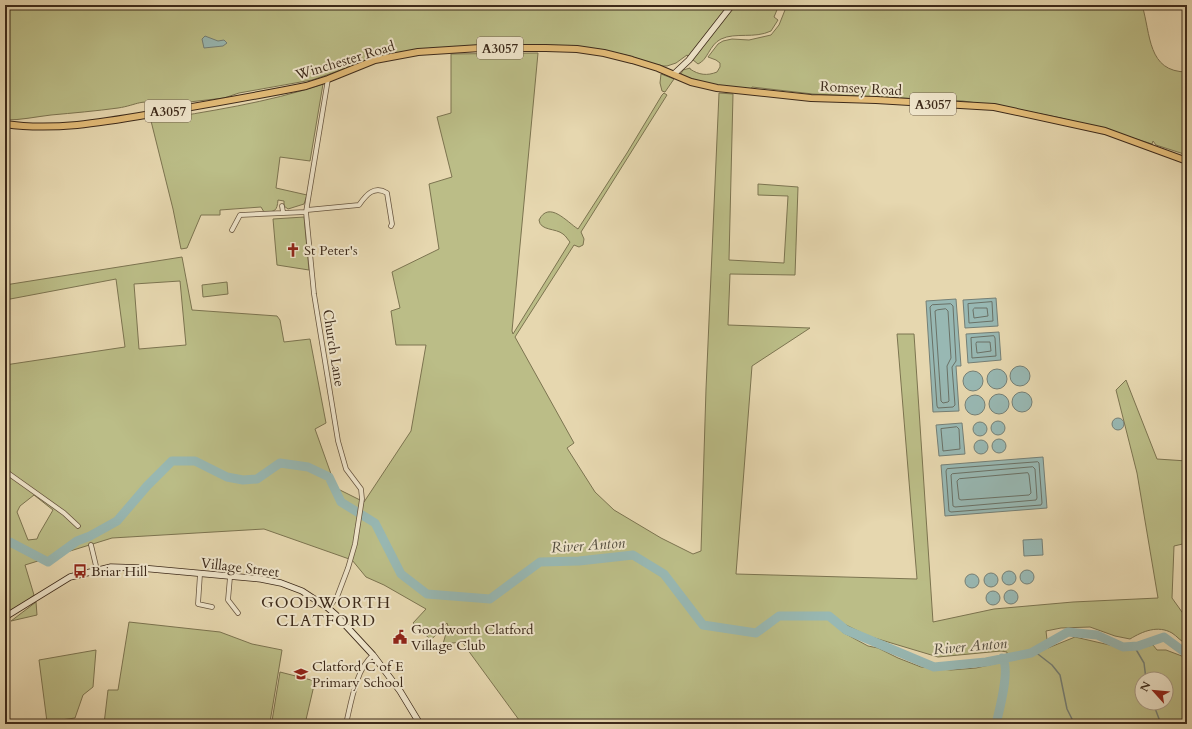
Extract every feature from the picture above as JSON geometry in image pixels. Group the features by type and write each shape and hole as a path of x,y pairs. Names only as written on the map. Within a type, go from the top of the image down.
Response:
{"main road":[{"name":"Winchester Road","path":"5,124 48,126 106,122 275,92 328,79 386,57 431,50 546,48 590,51 646,64 674,74"},
{"name":"Romsey Road","path":"674,74 691,82 717,88 743,91 811,98 994,107 1105,132 1187,161"}],"street":[{"path":"674,74 689,60 732,5"},
{"name":"Church Lane","path":"328,79 307,211 314,294 338,441 346,469 361,489 362,499 355,544 343,583 337,597 328,608"},
{"path":"232,230 240,215 307,211 358,205 364,197 373,191 382,190 387,194 391,226"},
{"path":"282,206 283,212"},
{"path":"5,471 64,513 78,526"},
{"path":"91,545 97,570"},
{"name":"Village Street","path":"6,617 53,586 70,577 110,567 124,566 260,579 281,583 302,591 336,615 373,655 400,691 420,724"},
{"path":"200,574 198,604 212,607"},
{"path":"230,577 228,600 238,613"},
{"path":"346,724 354,691 361,673 367,660 373,655"}],"green space":[{"path":"5,5 779,5 774,17 778,20 771,31 758,35 733,36 721,39 698,64 687,55 676,63 667,66 659,66 630,56 598,49 547,46 433,48 388,54 312,80 239,93 224,98 163,105 144,102 110,109 5,120"},
{"path":"787,5 1142,5 1153,49 1158,58 1164,66 1174,70 1187,72 1187,155 1156,145 1153,141 1152,144 1061,118 1011,108 963,101 813,94 752,87 751,90 713,85 682,76 681,74 683,70 690,68 700,74 717,72 720,67 720,63 708,57 718,44 732,39 749,40 771,35 779,25"},
{"path":"538,53 512,331 513,334 570,242 560,232 542,226 539,220 543,214 553,212 578,229 662,95 664,93 667,95 581,232 584,239 583,245 579,247 574,245 515,337 574,443 567,448 595,492 614,510 661,538 693,554 701,551 706,389 719,93 733,94 729,260 784,263 788,196 758,195 758,184 798,187 795,275 730,274 728,325 810,328 752,366 736,574 917,579 897,334 914,334 933,622 994,609 1073,602 1158,598 1137,473 1116,390 1126,380 1157,459 1187,461 1187,543 1174,546 1172,598 1187,619 1187,644 1172,633 1161,629 1145,631 1130,639 1115,636 1090,627 1061,628 1046,631 1048,648 1075,637 1131,650 1153,645 1157,650 1166,650 1187,658 1187,724 522,724 462,642 443,644 448,626 447,623 431,640 413,623 426,609 384,585 366,577 352,560 264,529 112,538 25,565 34,595 5,614 5,365 125,347 116,279 5,300 5,285 182,257 192,310 277,316 280,320 284,342 310,339 326,423 315,429 336,488 364,502 411,431 426,345 396,345 391,311 400,308 392,272 439,249 429,184 452,177 437,117 451,113 451,54","holes":["180,281 186,345 139,349 134,284","34,495 53,510 37,539 28,540 17,512 20,506","846,625 868,636 938,657 1001,651 1007,652 1007,661 976,668 951,670 921,667 878,648 868,646 842,632"]},
{"path":"661,74 674,79 665,92 662,91 660,83"},
{"path":"323,84 310,161 280,157 276,188 307,195 304,204 288,209 284,206 284,201 278,200 276,209 271,212 264,212 261,207 220,210 220,215 201,215 187,248 181,249 173,209 151,121 259,101 302,91"},
{"path":"304,217 309,270 277,265 273,219"},
{"path":"227,282 228,294 203,297 202,285"},
{"path":"36,602 37,615 11,621"},
{"path":"129,622 220,632 252,644 282,650 270,722 277,724 104,724 108,690 118,690"},
{"path":"96,650 93,687 83,695 75,718 47,722 39,660"},
{"path":"280,672 315,681 305,724 290,724 272,721"}],"water":[{"path":"205,36 218,41 224,40 227,43 223,46 204,48 202,39"},
{"path":"996,298 998,326 965,328 963,300"},
{"path":"956,299 961,366 956,366 959,411 933,412 926,301"},
{"path":"999,332 1001,360 968,363 966,334"},
{"path":"1020,366 1027,369 1030,376 1027,383 1020,386 1013,383 1010,376 1013,369"},
{"path":"997,369 1004,372 1007,379 1004,386 997,389 990,386 987,379 990,372"},
{"path":"973,371 980,374 983,381 980,388 973,391 966,388 963,381 966,374"},
{"path":"1022,392 1029,395 1032,402 1029,409 1022,412 1015,409 1012,402 1015,395"},
{"path":"999,394 1006,397 1009,404 1006,411 999,414 992,411 989,404 992,397"},
{"path":"975,395 982,398 985,405 982,412 975,415 968,412 965,405 968,398"},
{"path":"1118,418 1122,420 1124,424 1122,428 1118,430 1114,428 1112,424 1114,420"},
{"path":"995,421 1001,421 1005,425 1005,431 1001,435 995,435 991,431 991,425"},
{"path":"980,422 985,424 987,429 985,434 980,436 975,434 973,429 975,424"},
{"path":"962,423 965,454 939,456 936,425"},
{"path":"999,439 1004,441 1006,446 1004,451 999,453 994,451 992,446 994,441"},
{"path":"978,440 984,440 988,444 988,450 984,454 978,454 974,450 974,444"},
{"path":"1043,457 1047,508 945,516 941,465"},
{"path":"1042,539 1043,555 1024,556 1023,540"},
{"path":"1024,570 1030,570 1034,574 1034,580 1030,584 1024,584 1020,580 1020,574"},
{"path":"1006,571 1012,571 1016,575 1016,581 1012,585 1006,585 1002,581 1002,575"},
{"path":"991,573 996,575 998,580 996,585 991,587 986,585 984,580 986,575"},
{"path":"972,574 977,576 979,581 977,586 972,588 967,586 965,581 967,576"},
{"path":"1008,590 1014,590 1018,594 1018,600 1014,604 1008,604 1004,600 1004,594"},
{"path":"990,591 996,591 1000,595 1000,601 996,605 990,605 986,601 986,595"}],"waterway":[{"name":"River Anton","path":"5,545 10,542 48,562 77,541 90,536 117,521 147,486 172,461 195,461 227,477 243,480 257,479 280,463 308,467 329,477 341,502 375,523 401,574 427,594 490,599 540,562 579,561 633,555 664,574 703,625 756,633 779,616 829,616 846,630 934,667 986,662 1031,653 1068,632 1097,635 1123,647 1138,646 1164,637 1187,654"},
{"path":"1134,646 1144,663 1145,671"},
{"path":"1034,651 1052,665 1060,675 1067,709 1073,721"},
{"path":"996,724 1005,680 1004,663 1002,658"},
{"path":"1156,711 1161,724"}],"place":[{"name":"St Peter's","path":"293,250"},
{"name":"Briar Hill","path":"80,571"},
{"name":"Goodworth Clatford Village Club","path":"400,637"},
{"name":"Clatford C of E Primary School","path":"301,674"}],"district":[{"name":"GOODWORTH CLATFORD","path":"326,611"}]}
